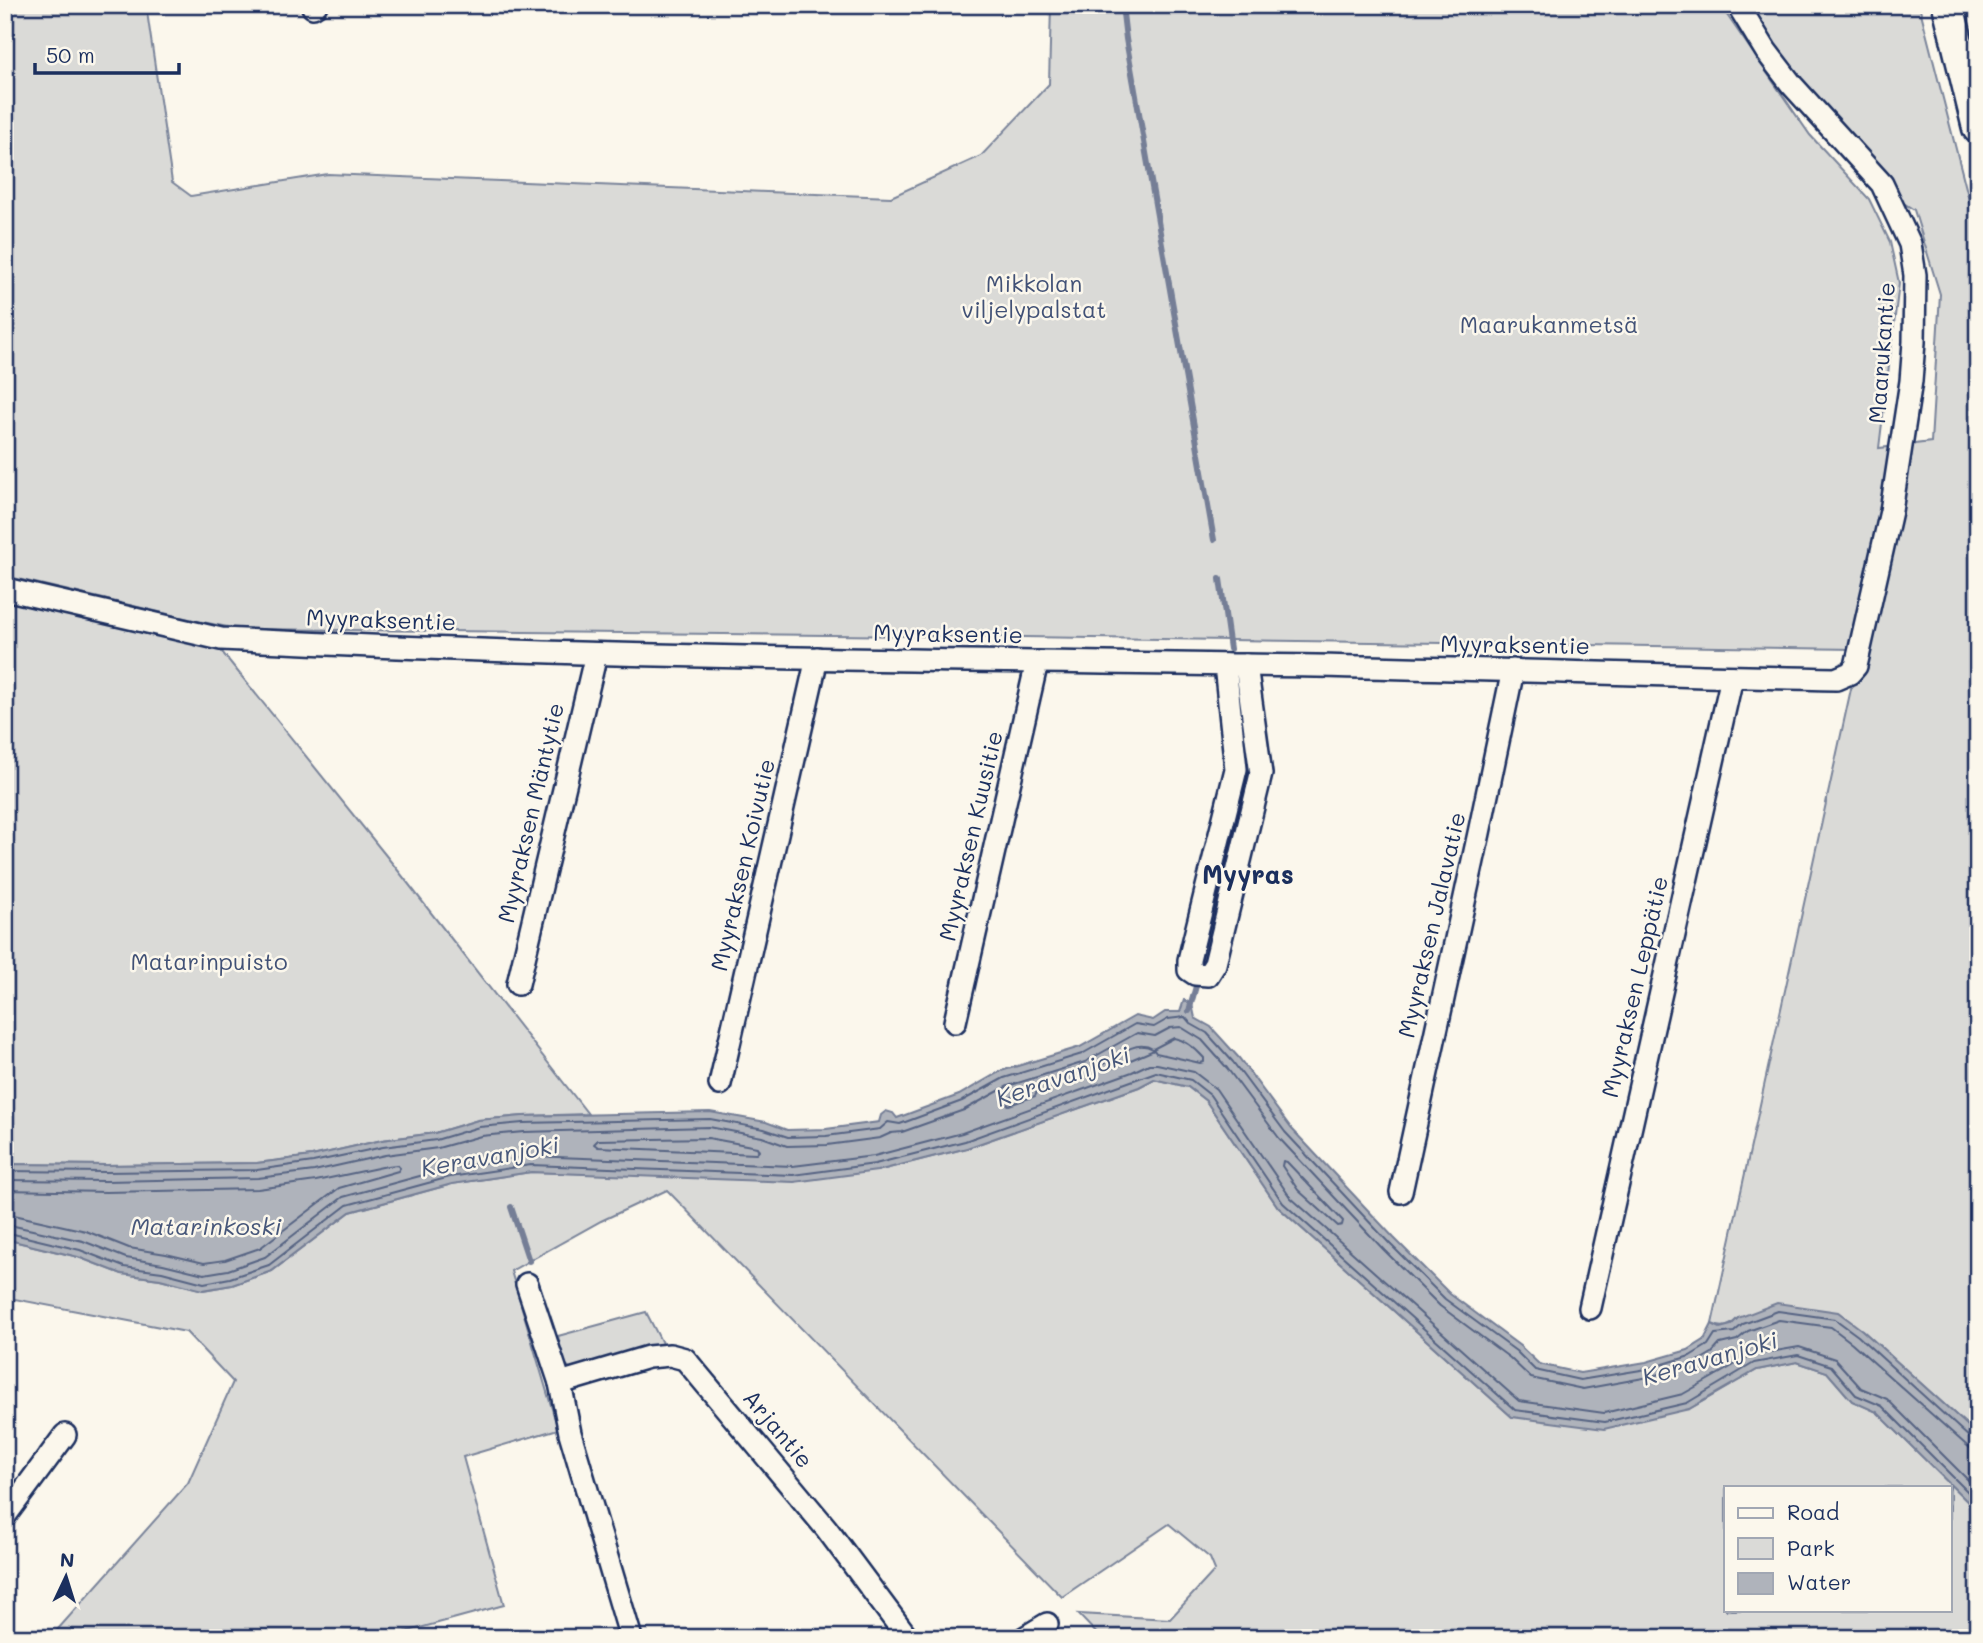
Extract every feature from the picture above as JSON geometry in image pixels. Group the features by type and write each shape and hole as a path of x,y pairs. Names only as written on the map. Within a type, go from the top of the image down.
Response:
{"highway":[{"path":"1948,5 1978,128"}],"street":[{"name":"Maarukantie","path":"1738,5 1766,51 1792,85 1882,184 1910,244 1915,275 1911,381 1891,511 1864,632"},
{"name":"Myyraksentie","path":"5,589 221,639 596,654 1513,670 1836,679 1850,673 1856,666 1864,632"},
{"name":"Myyraksen Mäntytie","path":"517,984 596,654"},
{"name":"Myyraksen Koivutie","path":"720,1084 817,658"},
{"name":"Myyraksen Kuusitie","path":"955,1022 1037,662"},
{"path":"1236,665 1261,774 1216,964 1208,975 1195,974 1189,970 1189,960 1236,769 1236,665"},
{"name":"Myyraksen Jalavatie","path":"1401,1192 1513,670"},
{"name":"Myyraksen Leppätie","path":"1590,1308 1732,677"},
{"path":"527,1284 560,1383 570,1433 631,1638"},
{"name":"Arjantie","path":"560,1383 648,1357 670,1355 685,1359 826,1528 908,1638"},
{"path":"5,1516 65,1435"},
{"path":"1024,1638 1047,1625"}],"green space":[{"name":"Maarukanmetsä","path":"5,5 146,5 172,182 191,196 328,174 891,197 981,156 1049,84 1051,5 1720,5 1810,135 1869,199 1890,242 1899,283 1879,448 1931,442 1940,294 1914,210 1899,200 1883,172 1772,46 1747,5 1919,5 1978,235 1978,1435 1862,1330 1738,1318 1726,1326 1712,1324 1856,666 1855,649 238,629 5,576"},
{"name":"Matarinpuisto","path":"5,601 218,647 400,873 588,1114 478,1120 435,1133 382,1140 312,1156 257,1163 5,1164"},
{"path":"1154,1079 1188,1087 1206,1101 1278,1207 1512,1417 1689,1409 1757,1370 1797,1362 1827,1372 1852,1401 1877,1412 1952,1486 1724,1486 1724,1612 1952,1612 1952,1486 1978,1512 1978,1638 1101,1638 1078,1614 1170,1619 1215,1570 1210,1558 1169,1524 1062,1597 667,1190 601,1221 511,1271 558,1429 463,1457 504,1605 383,1638 50,1638 188,1483 233,1382 186,1332 15,1299 5,1314 5,1239 78,1257 122,1274 160,1279 203,1290 232,1285 272,1271 350,1212 452,1184 531,1172 600,1174 877,1171 967,1148 1139,1087"},
{"path":"646,1312 663,1345 572,1370 564,1363 558,1336"}],"water":[{"path":"1184,1000 1192,1004 1195,1018 1211,1027 1239,1058 1291,1128 1394,1238 1450,1294 1520,1346 1539,1364 1580,1373 1646,1362 1688,1350 1704,1340 1712,1324 1720,1328 1731,1325 1738,1318 1777,1303 1838,1312 1862,1330 1978,1435 1978,1512 1877,1412 1852,1401 1827,1372 1797,1362 1757,1370 1689,1409 1604,1429 1512,1417 1278,1207 1206,1101 1188,1087 1154,1079 1139,1087 967,1148 877,1171 794,1182 531,1172 452,1184 350,1212 272,1271 232,1285 203,1290 160,1279 122,1274 78,1257 5,1239 5,1164 257,1163 312,1156 382,1140 435,1133 478,1120 523,1116 710,1112 766,1122 787,1130 826,1129 879,1122 886,1111 897,1118 959,1095 1001,1071 1080,1047 1135,1016 1153,1020 1165,1012 1180,1012"}],"waterway":[{"path":"1122,5 1214,540"},
{"path":"1060,6 1123,9"},
{"path":"1220,579 1230,649"},
{"path":"1238,686 1244,729 1244,754"},
{"path":"1202,962 1245,772"},
{"path":"1189,1011 1198,979"},
{"path":"511,1207 529,1261"}],"district":[{"name":"Myyras","path":"1248,875"}],"park label":[{"name":"Mikkolan viljelypalstat","path":"1034,297"}],"water label":[{"name":"Keravanjoki","path":"1063,1077"},
{"name":"Keravanjoki","path":"490,1157"},
{"name":"Matarinkoski","path":"206,1227"},
{"name":"Keravanjoki","path":"1710,1359"}]}
